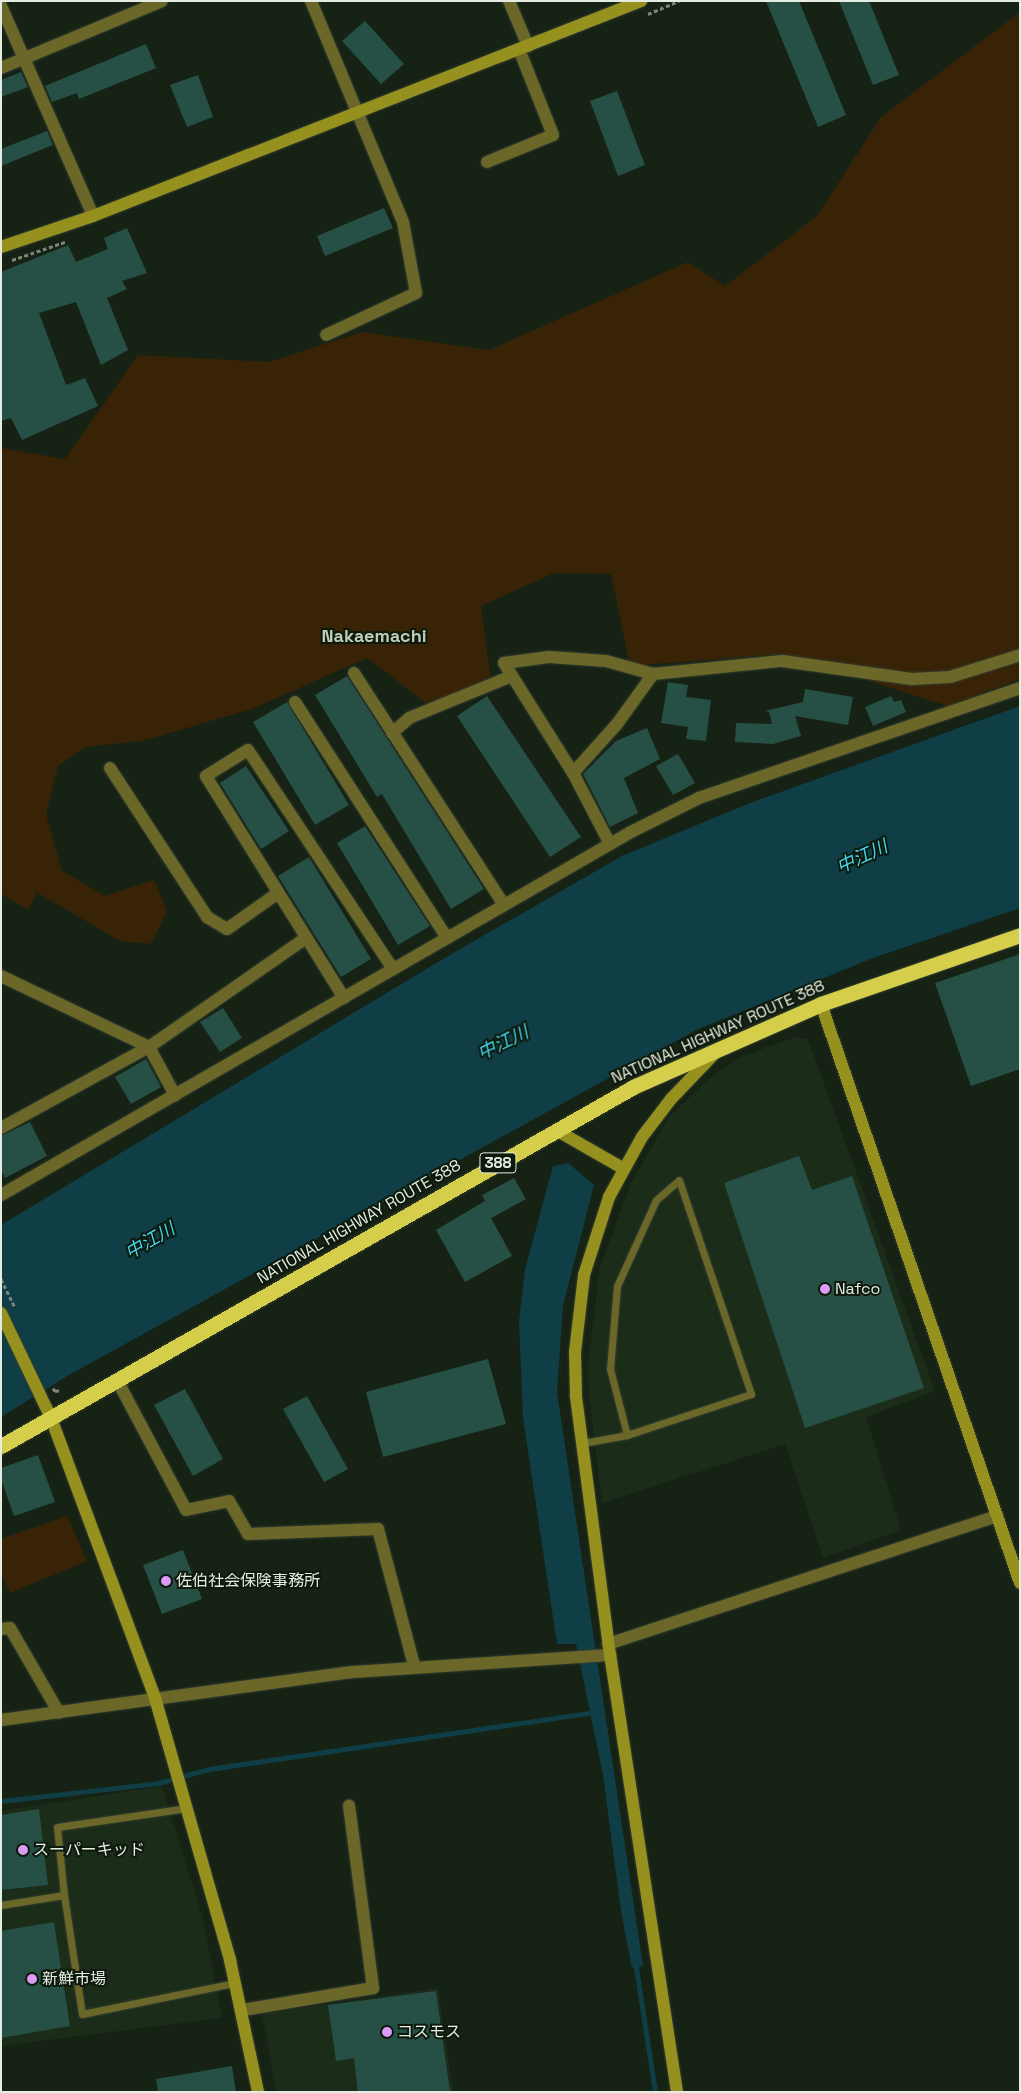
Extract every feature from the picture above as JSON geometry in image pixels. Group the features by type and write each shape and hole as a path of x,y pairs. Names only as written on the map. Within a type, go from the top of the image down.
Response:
{"highway":[{"name":"NATIONAL HIGHWAY ROUTE 388","path":"1,1446 48,1412 117,1380 627,1091 722,1046 821,1004 1020,935"}],"street":[{"path":"311,1 403,222 416,293 326,335"},
{"path":"487,162 553,134 509,1"},
{"path":"1,247 94,216 641,1"},
{"path":"1,68 157,2"},
{"path":"1,6 94,216"},
{"path":"610,844 573,773 504,663 550,657 606,661 653,674 782,661 912,679 941,678 1020,655"},
{"path":"354,673 504,906"},
{"path":"573,773 617,724 653,674"},
{"path":"392,733 409,718 512,676"},
{"path":"1,1195 610,844 699,798 1020,688"},
{"path":"295,702 447,938"},
{"path":"344,998 206,776 248,750 393,969"},
{"path":"110,768 207,917 227,929 278,893"},
{"path":"1,1128 148,1048 306,938"},
{"path":"1,976 148,1048 175,1095"},
{"path":"821,1004 1020,1583"},
{"path":"677,2092 605,1651 574,1375 581,1292 601,1215 642,1137 671,1099 722,1046"},
{"path":"556,1130 624,1169"},
{"path":"1,1313 48,1412 155,1698 183,1787 243,2010 258,2092"},
{"path":"117,1380 186,1510 228,1501 248,1534 378,1529 414,1665"},
{"path":"1,1720 414,1665 575,1656 605,1651 997,1516"},
{"path":"1,1629 10,1628 59,1713"},
{"path":"243,2010 373,1988 349,1806"}],"lane":[{"path":"583,1443 627,1435 751,1394 679,1180 656,1200 617,1286 610,1369 627,1435"},
{"path":"188,1808 58,1827 64,1895 82,2014 235,1983"},
{"path":"1,1905 64,1895"}],"path":[{"path":"55,1391 61,1390"}],"shaded area":[{"path":"1020,12 1020,679 948,706 784,654 630,666 611,574 554,573 481,606 491,680 430,706 367,658 252,709 142,741 85,747 58,766 46,814 62,871 105,896 154,880 167,911 151,944 120,941 36,892 29,910 1,894 1,448 65,459 138,355 269,362 362,332 489,350 688,262 725,286 817,216 881,117"},
{"path":"796,1037 808,1039 935,1391 866,1417 901,1530 823,1558 785,1444 602,1503 587,1376 599,1270 631,1183 669,1117 709,1079 738,1058"},
{"path":"67,1516 87,1561 10,1593 1,1573 1,1539"},
{"path":"162,1786 203,1919 222,2018 1,2046 1,1811"},
{"path":"438,1988 453,2092 276,2092 262,2014"}],"water":[{"name":"中江川","path":"1020,706 1020,908 873,958 696,1030 69,1375 1,1417 1,1225 448,956 622,856 750,803"},
{"path":"568,1163 594,1185 563,1306 557,1392 643,1966 632,1968 621,1911 603,1775 576,1644 557,1644 523,1418 519,1322 525,1269 553,1166"}],"building":[{"path":"766,1 799,1 846,115 818,127"},
{"path":"839,1 869,1 899,75 873,85"},
{"path":"365,21 404,64 381,84 342,41"},
{"path":"146,44 156,68 79,99 77,93 52,102 45,86"},
{"path":"21,72 28,87 1,97 1,80"},
{"path":"198,75 213,117 187,127 170,85"},
{"path":"617,91 645,165 618,176 590,101"},
{"path":"47,131 53,145 1,166 1,149"},
{"path":"384,208 393,228 325,256 317,236"},
{"path":"127,228 147,273 122,281 127,289 107,298 128,350 101,365 76,302 39,313 66,385 85,378 98,406 22,440 11,418 1,421 1,272 68,245 76,262 108,249 104,238"},
{"path":"347,676 484,889 451,909 382,794 377,797 315,695"},
{"path":"668,682 688,685 686,697 711,700 706,741 686,739 688,727 661,723"},
{"path":"805,689 853,697 848,725 795,716 801,736 773,744 735,742 736,723 772,724 769,712 765,711 803,702"},
{"path":"487,696 581,837 550,857 457,716"},
{"path":"891,696 894,702 901,700 906,712 873,726 865,707"},
{"path":"287,702 349,805 315,825 253,722"},
{"path":"647,728 660,759 624,778 638,813 610,827 583,774 616,741"},
{"path":"678,754 695,783 673,795 656,766"},
{"path":"246,766 289,831 261,849 220,783"},
{"path":"365,826 430,926 398,945 337,843"},
{"path":"309,857 371,959 341,977 278,876"},
{"path":"1020,954 1020,1069 971,1086 935,983"},
{"path":"223,1008 242,1038 220,1052 200,1022"},
{"path":"146,1059 161,1087 131,1104 115,1077"},
{"path":"30,1122 47,1156 5,1178 1,1170 1,1136"},
{"name":"Nafco","path":"799,1156 812,1190 852,1176 924,1388 805,1428 724,1183"},
{"path":"514,1178 526,1199 491,1218 512,1256 465,1282 436,1230 485,1201 482,1195"},
{"path":"488,1359 506,1424 383,1457 366,1392"},
{"path":"185,1389 223,1459 193,1476 154,1405"},
{"path":"307,1396 348,1469 324,1482 283,1409"},
{"path":"38,1455 55,1502 14,1516 1,1479 1,1468"},
{"path":"183,1550 202,1599 162,1614 143,1565"},
{"name":"スーパーキッド","path":"39,1809 48,1885 1,1890 1,1815"},
{"name":"新鮮市場","path":"54,1922 70,2026 1,2038 1,1931"},
{"name":"コスモス","path":"436,1991 450,2092 358,2092 354,2058 336,2061 328,2005"},
{"path":"232,2066 236,2092 158,2092 156,2079"}],"waterway":[{"path":"1,1801 158,1783 209,1769 596,1712"},
{"path":"635,1961 655,2092"}],"place":[{"name":"Nafco","path":"825,1289"},
{"name":"佐伯社会保険事務所","path":"166,1581"},
{"name":"スーパーキッド","path":"23,1850"},
{"name":"新鮮市場","path":"32,1979"},
{"name":"コスモス","path":"387,2032"}],"district":[{"name":"Nakaemachi","path":"374,636"}]}
